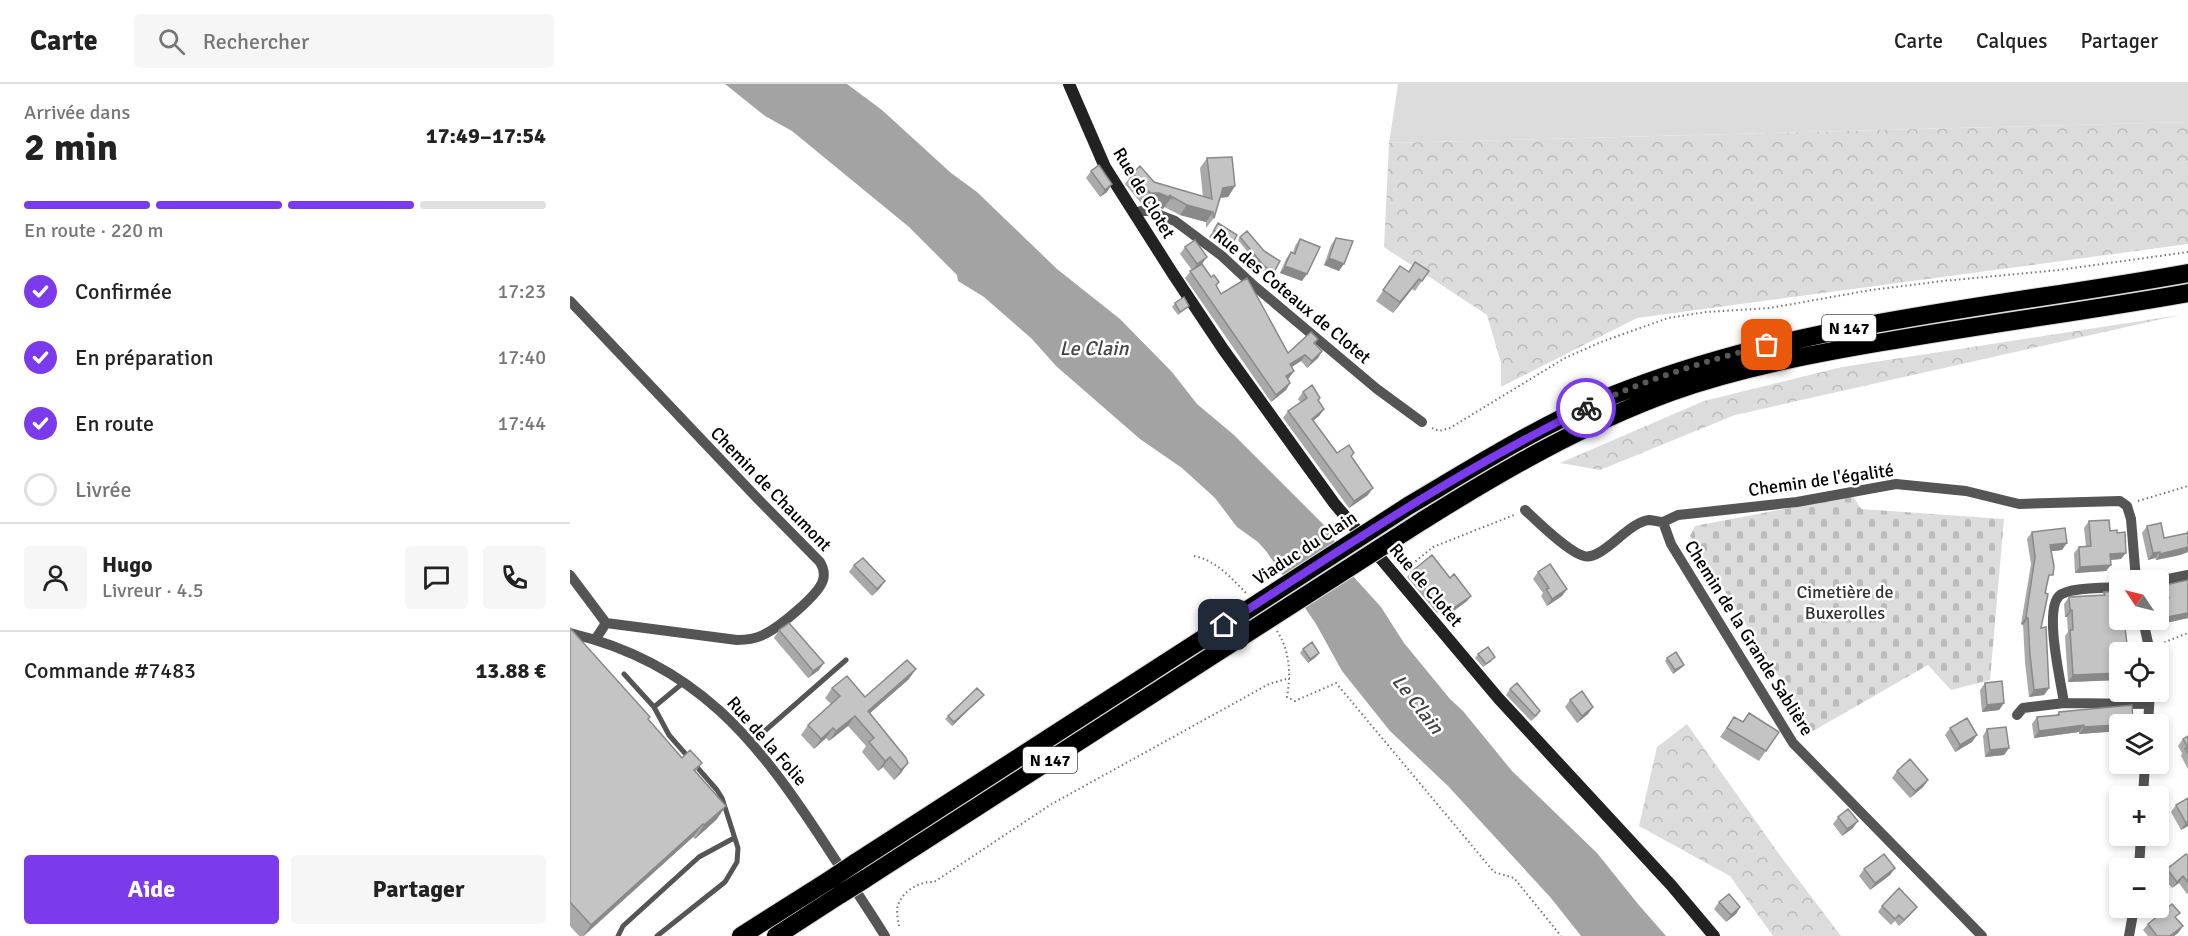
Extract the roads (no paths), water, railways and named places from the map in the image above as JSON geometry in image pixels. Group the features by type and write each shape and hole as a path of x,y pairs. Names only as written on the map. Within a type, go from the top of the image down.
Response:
{"highway":[{"name":"Viaduc du Clain","path":"741,936 1408,506 1526,438 1585,408 1627,390 1703,363 1846,328 2188,273"},
{"name":"N 147","path":"776,936 1422,521 1478,486 1578,432 1664,395 1715,378 1794,359 1851,347 2188,293"}],"main road":[{"name":"Rue de Clotet","path":"1069,84 1105,167 1223,349 1334,503 1499,699 1671,885 1714,936"}],"street":[{"name":"Rue des Coteaux de Clotet","path":"1135,213 1149,211 1175,221 1221,256 1377,389 1422,422"},
{"name":"Chemin de Chaumont","path":"570,301 820,562 824,572 822,583 810,598 772,629 753,638 737,640 606,623"},
{"name":"Chemin de l'égalité","path":"1663,522 1678,515 1797,502 1896,484 1966,491 2019,504 2120,501 2127,506 2131,519 2135,570"},
{"path":"1525,510 1556,538 1584,556 1594,556 1634,525 1648,520 1663,522"},
{"name":"Chemin de la Grande Sablière","path":"1663,522 1671,544 1793,743 1982,936"},
{"path":"570,575 606,623 595,640"},
{"path":"2169,579 2188,575"},
{"path":"2064,703 2054,643 2054,605 2060,595 2071,591 2109,588"},
{"name":"Rue de la Folie","path":"570,633 595,640 657,665 684,682 724,713 795,799 885,936"},
{"path":"2017,715 2023,708 2064,703 2149,704 2148,714"},
{"path":"2129,936 2132,918"}],"lane":[{"path":"751,743 846,660"},
{"path":"624,674 654,707 669,735 717,790 722,798 738,848 737,862 725,882 657,936"},
{"path":"654,707 684,682"},
{"path":"618,936 623,926 699,857 734,838"}],"water":[{"name":"Le Clain","path":"725,84 847,84 882,110 951,173 977,192 1057,269 1120,319 1172,372 1197,404 1234,435 1326,527 1351,574 1381,607 1404,643 1450,699 1463,711 1512,771 1597,853 1666,936 1581,936 1551,898 1448,786 1390,731 1342,671 1316,624 1266,551 1258,542 1237,527 1215,498 1182,468 1140,439 1056,366 1032,339 984,297 958,281 957,275 909,227 792,131 765,116"}],"park label":[{"name":"Cimetière de Buxerolles","path":"1845,602"}]}
